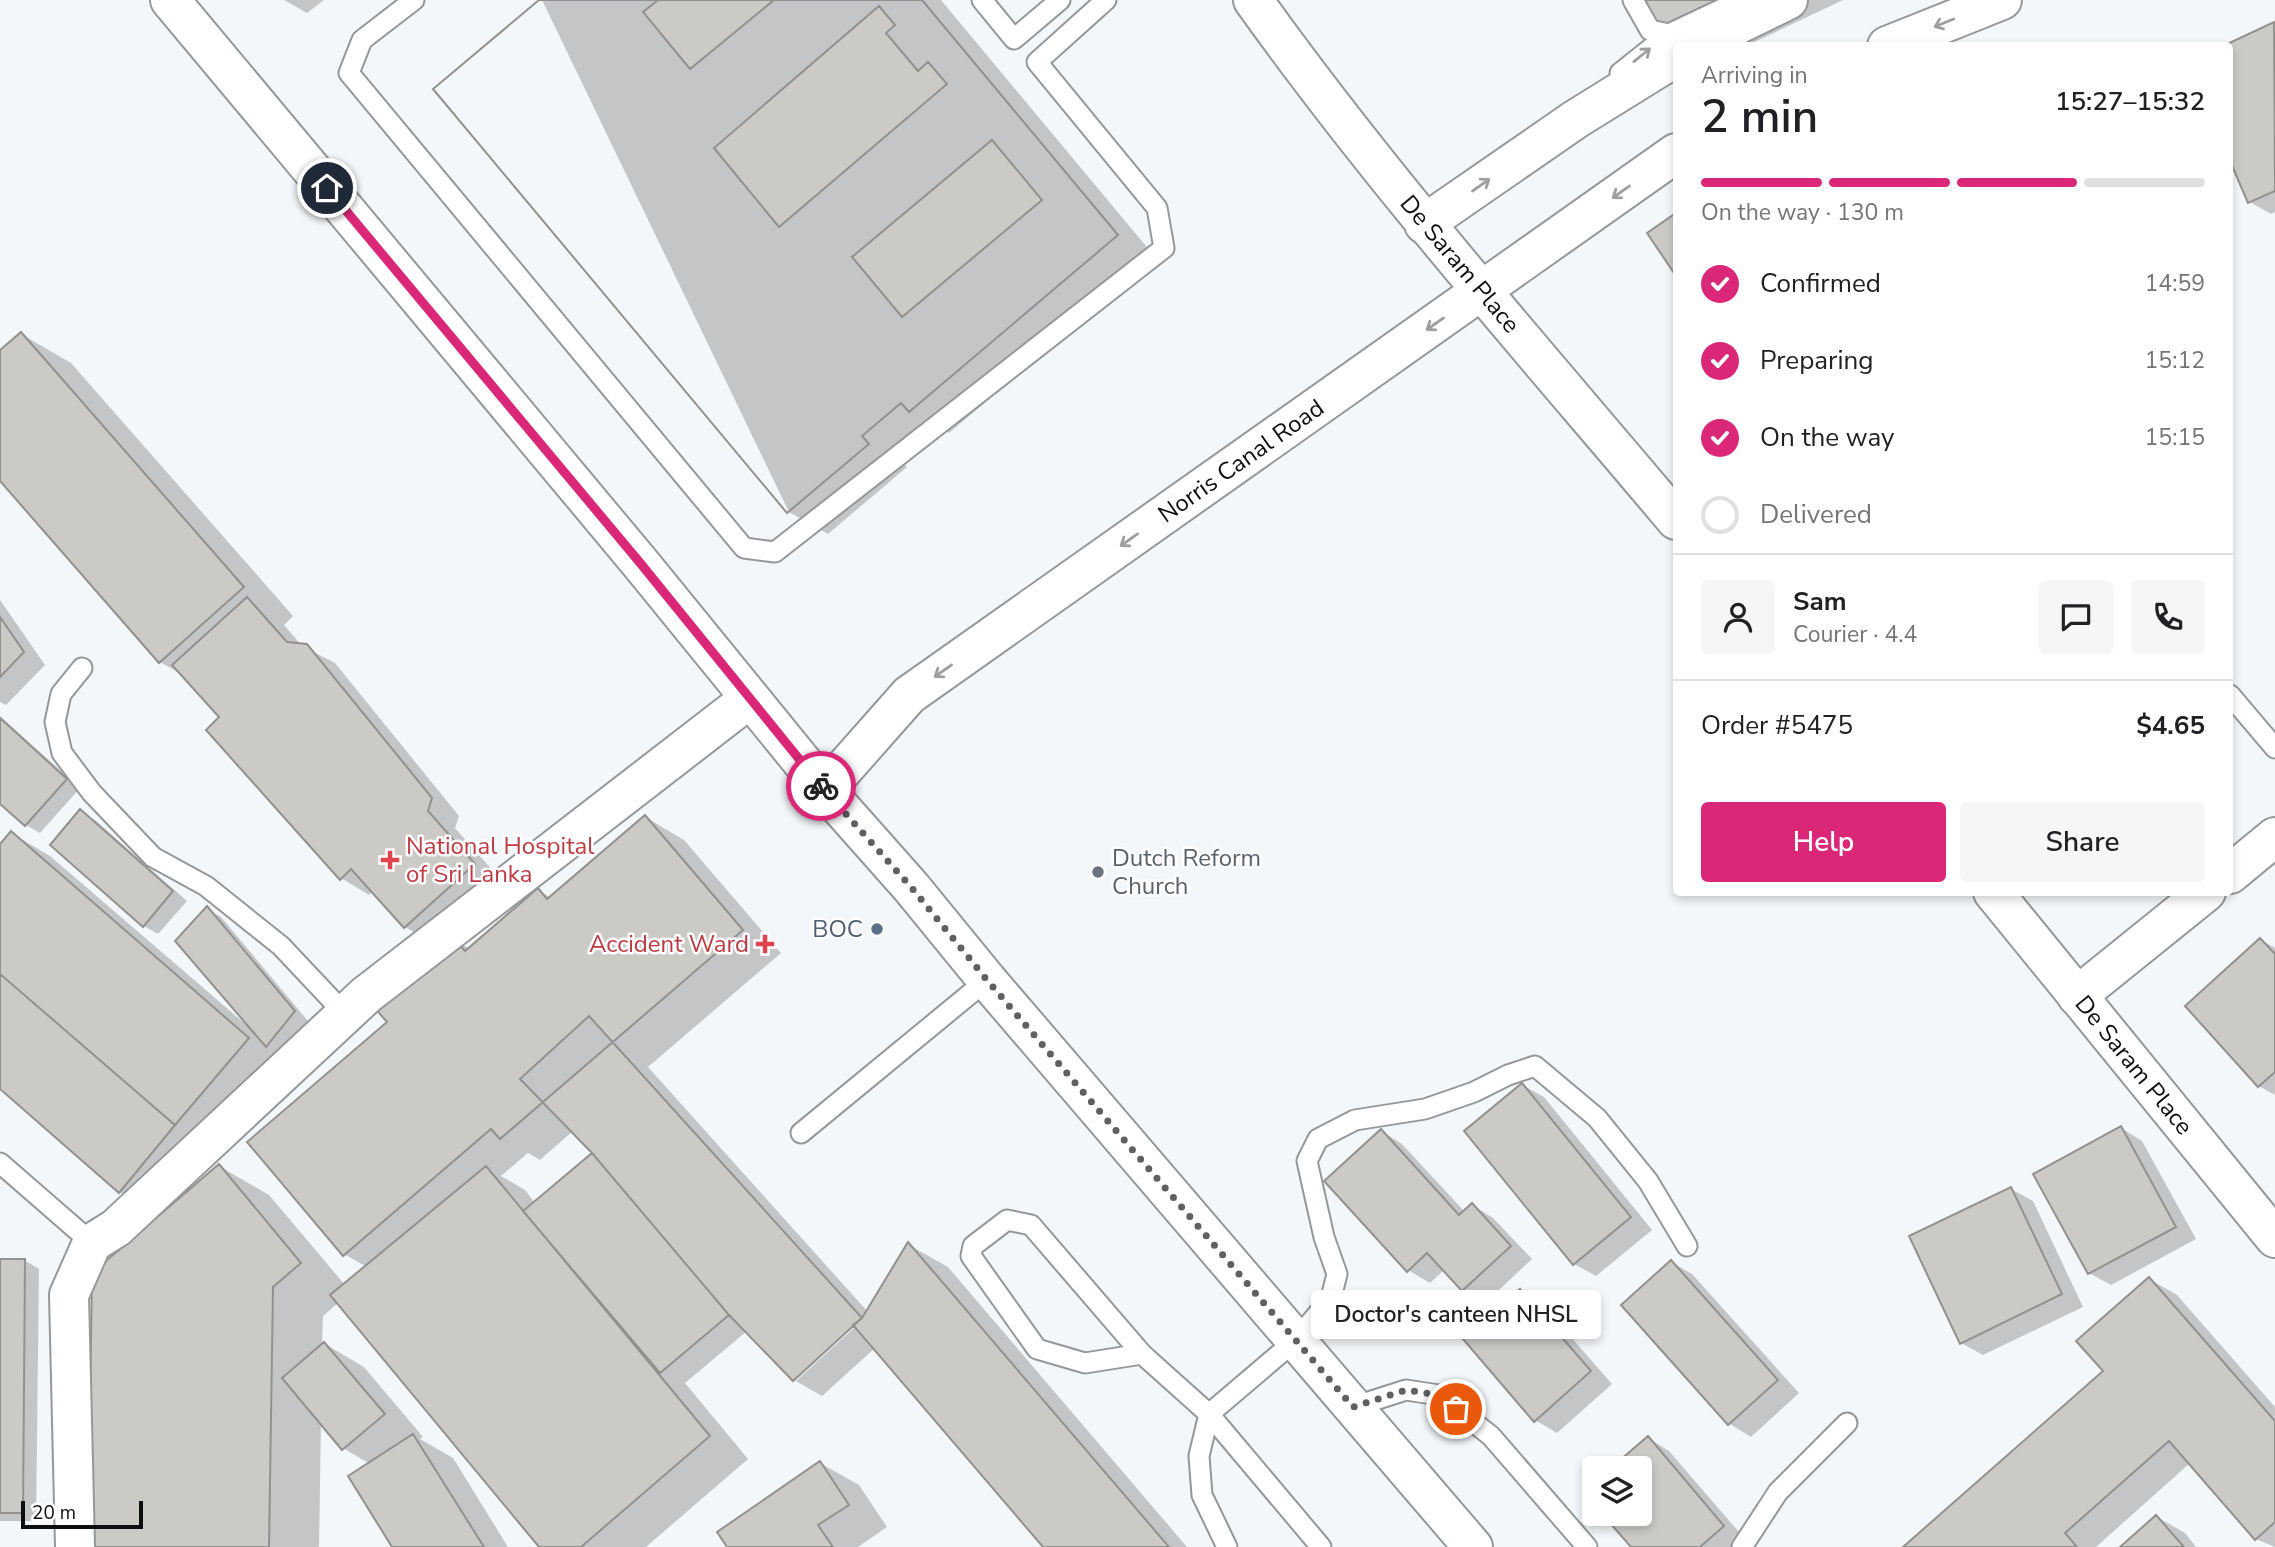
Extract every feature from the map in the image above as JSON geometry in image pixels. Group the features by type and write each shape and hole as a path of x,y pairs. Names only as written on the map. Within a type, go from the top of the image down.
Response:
{"street":[{"path":"170,0 641,564 825,790 911,887 987,980 1473,1547"},
{"name":"De Saram Place","path":"1254,0 1294,57 1424,224 1673,516"},
{"path":"1687,42 1788,0"},
{"path":"1896,42 2002,0"},
{"path":"1424,224 1673,50"},
{"name":"Norris Canal Road","path":"825,790 909,695 1673,155"},
{"path":"75,1547 69,1295 92,1243 116,1228 366,995 749,699"},
{"path":"2233,872 2275,837"},
{"name":"De Saram Place","path":"1996,896 2275,1238"},
{"path":"2077,996 2201,896"}],"lane":[{"path":"414,0 362,40 349,73 744,548 775,552 1164,248 1157,208 1037,62 1105,0"},
{"path":"982,0 1014,39 1060,0"},
{"path":"1633,0 1650,30 1674,42"},
{"path":"1684,42 1741,0"},
{"path":"82,668 61,694 55,722 62,753 92,793 153,857 206,886 281,946 345,1014"},
{"path":"2233,699 2275,748"},
{"path":"801,1133 987,980"},
{"path":"1227,1547 1202,1495 1199,1456 1209,1414 1296,1340 1331,1298 1337,1274 1324,1237 1307,1161 1318,1139 1355,1119 1425,1109 1535,1066 1597,1118 1648,1181 1687,1246"},
{"path":"0,1163 92,1243"},
{"path":"1142,1354 1085,1363 1037,1349 971,1256 973,1245 1007,1220 1031,1225 1142,1354 1209,1414 1321,1547"},
{"path":"1353,1407 1406,1390 1438,1395 1491,1436 1587,1547"},
{"path":"1742,1547 1778,1492 1847,1423"}],"building":[{"path":"539,0 922,0 1118,235 909,412 901,403 862,436 869,444 787,513 433,89"},
{"path":"539,0 658,0 643,12 690,69 774,0 922,0 1118,235 909,412 901,403 862,436 869,444 787,513 433,89","holes":["879,6 895,25 886,33 918,71 928,62 947,84 779,227 714,148","992,140 1042,200 902,317 852,257"]},
{"path":"1641,0 1717,0 1655,29"},
{"path":"2274,22 2275,191 2248,203 2233,168 2232,42"},
{"path":"1673,215 1673,272 1647,233"},
{"path":"21,332 244,587 159,663 0,481 0,350"},
{"path":"247,597 287,642 307,644 432,798 428,811 475,864 404,928 351,869 340,880 206,730 219,717 172,665"},
{"path":"0,617 24,652 0,677"},
{"path":"0,718 67,779 25,826 0,804"},
{"path":"80,809 173,891 143,927 50,845"},
{"path":"645,815 743,930 500,1139 491,1129 343,1256 247,1142 387,1022 373,1006 453,937 465,951 538,888 547,899"},
{"path":"11,831 249,1038 175,1125 0,974 0,844"},
{"path":"207,906 295,1011 266,1047 175,941"},
{"path":"2260,938 2275,954 2275,1072 2258,1087 2185,1006"},
{"path":"0,974 175,1125 119,1193 0,1089"},
{"path":"589,1016 862,1318 793,1381 729,1315 592,1153 520,1079"},
{"path":"1522,1083 1631,1217 1573,1265 1464,1131"},
{"path":"2121,1126 2176,1227 2088,1274 2033,1174"},
{"path":"1381,1129 1459,1215 1472,1203 1511,1246 1462,1291 1427,1253 1407,1272 1324,1181"},
{"path":"592,1153 729,1315 660,1373 523,1211"},
{"path":"219,1164 301,1263 273,1287 269,1547 88,1547 92,1273"},
{"path":"486,1166 710,1436 581,1547 539,1547 330,1295"},
{"path":"2011,1187 2062,1294 1960,1344 1909,1236"},
{"path":"908,1242 1169,1547 1043,1547 853,1325 862,1318"},
{"path":"0,1259 25,1259 23,1513 0,1513"},
{"path":"1671,1260 1778,1380 1728,1425 1621,1305"},
{"path":"2149,1277 2275,1421 2275,1522 2255,1540 2169,1441 2065,1533 2077,1547 1903,1547 2103,1371 2076,1341"},
{"path":"1520,1289 1591,1371 1534,1422 1463,1339"},
{"path":"324,1342 385,1414 342,1450 282,1378"},
{"path":"413,1434 484,1547 392,1547 348,1476"},
{"path":"1648,1436 1724,1526 1700,1547 1631,1547 1613,1526 1652,1526 1652,1456 1625,1456"},
{"path":"820,1461 849,1505 818,1525 833,1547 727,1547 717,1532"},
{"path":"2156,1515 2184,1547 2120,1547"}],"way so far":[{"path":"821,786 911,887 987,980 1353,1407 1406,1390 1438,1395 1456,1409"}],"place":[{"name":"National Hospital of Sri Lanka","path":"390,860"},
{"name":"Dutch Reform Church","path":"1098,872"},
{"name":"BOC","path":"877,929"},
{"name":"Accident Ward","path":"765,944"},
{"name":"Doctor's canteen NHSL","path":"1456,1409"}],"route":[{"path":"327,188 641,564 821,786"}]}
